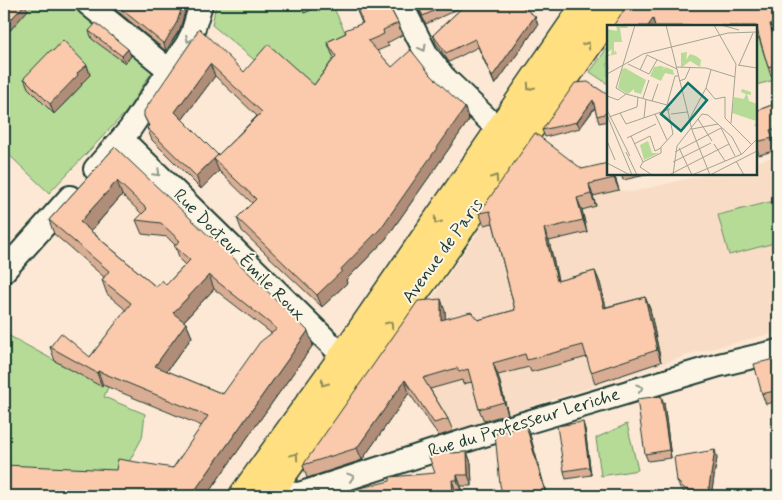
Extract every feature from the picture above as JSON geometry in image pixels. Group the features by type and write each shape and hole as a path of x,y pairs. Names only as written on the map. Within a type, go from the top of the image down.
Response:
{"main road":[{"name":"Avenue de Paris","path":"268,494 500,131 587,4"},
{"name":"Avenue de Paris","path":"243,496 350,363 431,270 616,4"}],"street":[{"path":"88,4 170,70"},
{"path":"4,271 122,139 170,70 192,34 202,4"},
{"path":"401,4 427,55 444,77 500,131"},
{"name":"Rue Docteur Émile Roux","path":"122,139 350,363"},
{"name":"Rue du Professeur Leriche","path":"268,494 299,494 474,438 681,376 778,351"}],"shaded area":[{"path":"539,145 584,179 614,175 619,190 633,192 703,175 757,175 757,162 778,156 778,332 697,352 455,431 429,393 422,313"}],"green space":[{"path":"33,4 79,4 155,67 126,112 49,193 4,150 4,38"},
{"path":"216,4 300,4 304,13 325,4 332,4 351,45 344,74 321,100 263,67 212,25"},
{"path":"778,33 778,79 757,85 757,39"},
{"path":"607,48 607,83 590,72"},
{"path":"778,200 778,242 729,255 718,215"},
{"path":"4,333 81,375 108,387 104,397 145,414 142,438 123,473 4,479"},
{"path":"627,424 638,470 601,476 596,438"}],"building":[{"path":"4,4 25,4 4,27"},
{"path":"115,4 183,4 177,22 164,44"},
{"path":"355,4 388,4 398,23 383,30 384,34 368,41 392,67 411,50 430,74 465,108 381,228 341,269 342,271 317,295 237,218 256,199 214,159 262,112 210,64 175,112 218,155 196,176 147,128 149,126 144,116 144,111 199,28 244,72 268,44 314,85 336,56 327,42 346,33 345,30 363,23"},
{"path":"417,4 448,4 423,16"},
{"path":"466,4 518,4 535,16 492,77 475,39 446,53 433,35"},
{"path":"628,4 778,4 778,22 770,24 778,56 778,64 768,67 757,25 655,25 653,19 649,25 614,25"},
{"path":"96,23 128,49 122,56 89,31"},
{"path":"63,40 87,65 77,73 78,75 50,104 24,78"},
{"path":"588,82 607,94 607,113 597,116 593,100 577,122 542,130 575,83"},
{"path":"778,99 778,128 770,130 773,138 757,142 757,111 772,105 772,101"},
{"path":"535,133 582,169 607,163 607,175 613,175 614,178 589,184 591,194 577,198 583,220 544,229 557,281 595,271 604,308 645,297 657,350 591,372 583,345 527,360 525,354 493,363 504,402 479,409 468,369 459,372 457,368 423,378 448,419 434,423 405,380 357,448 303,465 418,301 441,299 441,320 471,312 478,320 515,310 490,211 479,213"},
{"path":"115,147 211,236 308,331 191,496 4,496 4,465 116,470 118,459 173,468 208,416 98,371 97,373 50,347 61,333 90,357 131,303 102,280 109,271 49,220","holes":["117,181 147,209 136,220 161,223 180,241 174,246 190,260 166,285 162,280 156,287 80,222","209,275 277,329 260,342 223,394 155,366 186,323 173,313"]},
{"path":"778,358 778,390 762,394 754,364"},
{"path":"661,396 669,450 645,454 637,399"},
{"path":"583,422 589,467 564,471 557,426"},
{"path":"526,425 545,492 532,493 532,496 503,496 500,485 495,434"},
{"path":"450,447 451,453 467,452 468,475 457,475 457,480 452,480 453,496 326,496 390,481 390,477 435,473 428,454"},
{"path":"715,450 708,493 685,489 677,481 674,457"},
{"path":"318,491 319,496 300,496"},
{"path":"648,493 651,496 604,496 606,494"}]}
